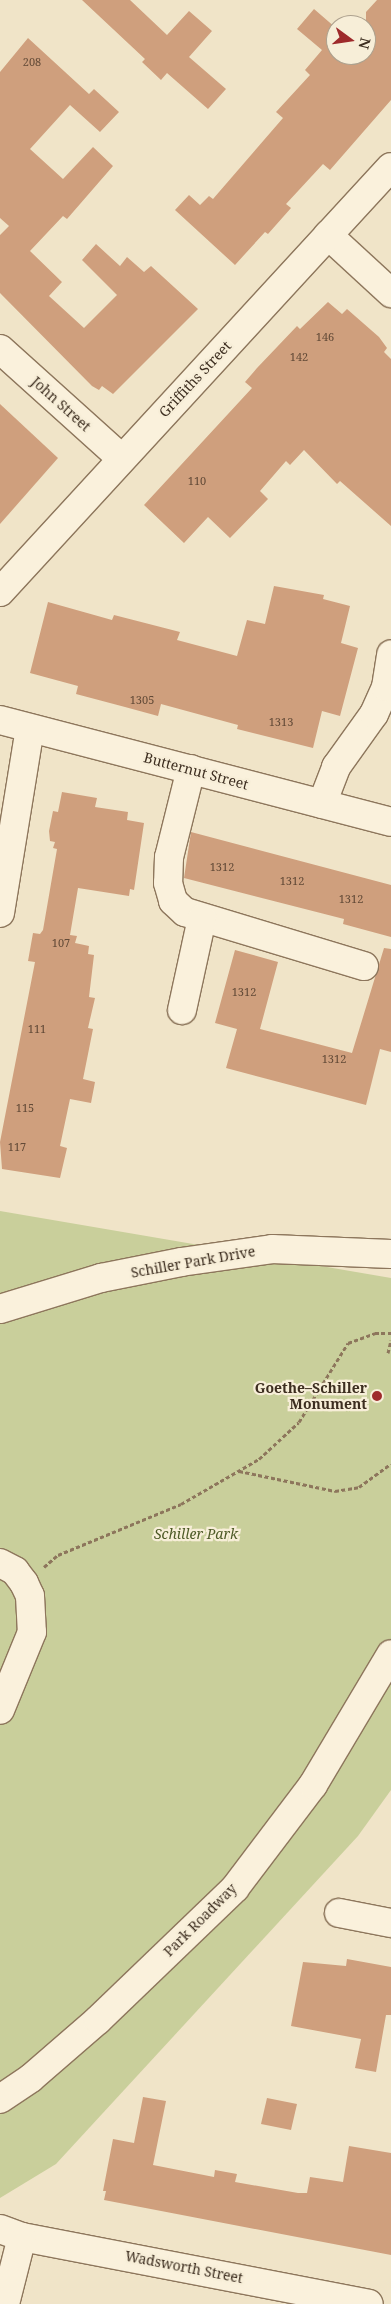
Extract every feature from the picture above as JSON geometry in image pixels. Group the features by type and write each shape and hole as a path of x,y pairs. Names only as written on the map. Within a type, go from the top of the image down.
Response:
{"street":[{"name":"Griffiths Street","path":"0,592 391,167"},
{"path":"328,235 391,293"},
{"name":"John Street","path":"0,349 122,459"},
{"path":"322,804 336,767 374,714 386,687 391,654"},
{"name":"Butternut Street","path":"0,720 391,822"},
{"path":"0,913 30,728"},
{"path":"191,770 169,857 168,883 173,902 185,912 202,918 364,966"},
{"path":"182,1010 202,918"},
{"name":"Schiller Park Drive","path":"0,1308 101,1278 272,1249 391,1254"},
{"path":"0,1563 16,1571 24,1583 30,1596 32,1632 0,1710"},
{"name":"Park Roadway","path":"0,2098 31,2078 98,2020 234,1888 313,1785 391,1654"},
{"path":"339,1913 391,1923"},
{"path":"5,2304 11,2233"},
{"name":"Wadsworth Street","path":"11,2233 369,2304"}],"path":[{"path":"24,1583 58,1555 181,1504 259,1459 299,1422 348,1343 375,1332 391,1333"},
{"path":"388,1353 391,1340"},
{"path":"238,1471 335,1491 359,1487 391,1464"}],"green space":[{"name":"Schiller Park","path":"0,1211 391,1278 391,1790 358,1836 56,2164 0,2198"}],"building":[{"path":"82,0 130,0 167,35 189,11 212,31 189,57 226,89 208,109 167,73 161,80 142,62 145,59"},
{"path":"377,0 391,0 391,100 330,170 323,164 286,204 291,208 268,234 265,232 235,265 175,210 189,195 200,205 209,196 213,199 283,118 276,112 310,75 305,70 322,50 297,29 314,9 326,19 326,65 376,65 376,15 366,15 366,12"},
{"path":"28,38 89,94 94,89 119,112 100,132 70,105 30,149 63,179 93,147 113,166 67,219 63,216 30,251 62,282 49,296 84,328 117,295 82,260 96,244 120,266 127,257 144,272 151,266 198,309 113,394 102,386 99,390 92,386 0,293 0,235 9,226 0,218 0,72"},
{"path":"328,302 342,314 347,309 379,337 387,348 384,352 391,359 391,526 340,481 337,484 304,450 290,465 286,461 260,491 268,499 230,538 208,517 184,543 144,505 252,388 245,382 257,368 297,326 300,329"},
{"path":"0,404 58,458 0,524"},
{"path":"274,586 324,595 323,599 350,606 341,643 358,648 340,716 322,711 313,748 237,729 238,725 161,704 158,716 76,694 78,686 30,673 48,602 112,620 114,615 180,632 177,640 237,656 247,620 265,624"},
{"path":"62,792 97,798 95,807 128,812 127,820 144,823 134,890 130,889 129,896 78,888 70,935 77,936 75,943 89,946 88,954 94,955 89,997 95,998 88,1028 93,1029 83,1079 95,1082 91,1103 70,1099 60,1146 67,1148 60,1178 2,1169 0,1142 35,962 28,961 33,933 40,934 43,930 57,849 53,848 55,842 50,841 49,831 53,811 58,812"},
{"path":"191,832 391,885 391,937 343,924 344,919 184,878"},
{"path":"384,948 391,949 391,1052 380,1049 366,1105 226,1068 237,1029 215,1023 235,950 278,962 260,1029 352,1053"},
{"path":"347,1959 391,1967 391,2015 386,2015 376,2072 355,2068 361,2039 291,2026 303,1962 346,1966"},
{"path":"143,2097 166,2101 153,2165 214,2177 215,2170 237,2174 235,2182 307,2193 310,2177 343,2182 349,2146 391,2153 391,2255 104,2200 106,2191 103,2191 113,2139 134,2143"},
{"path":"267,2098 297,2104 291,2130 261,2124"}],"place":[{"name":"Goethe–Schiller Monument","path":"377,1396"}]}
